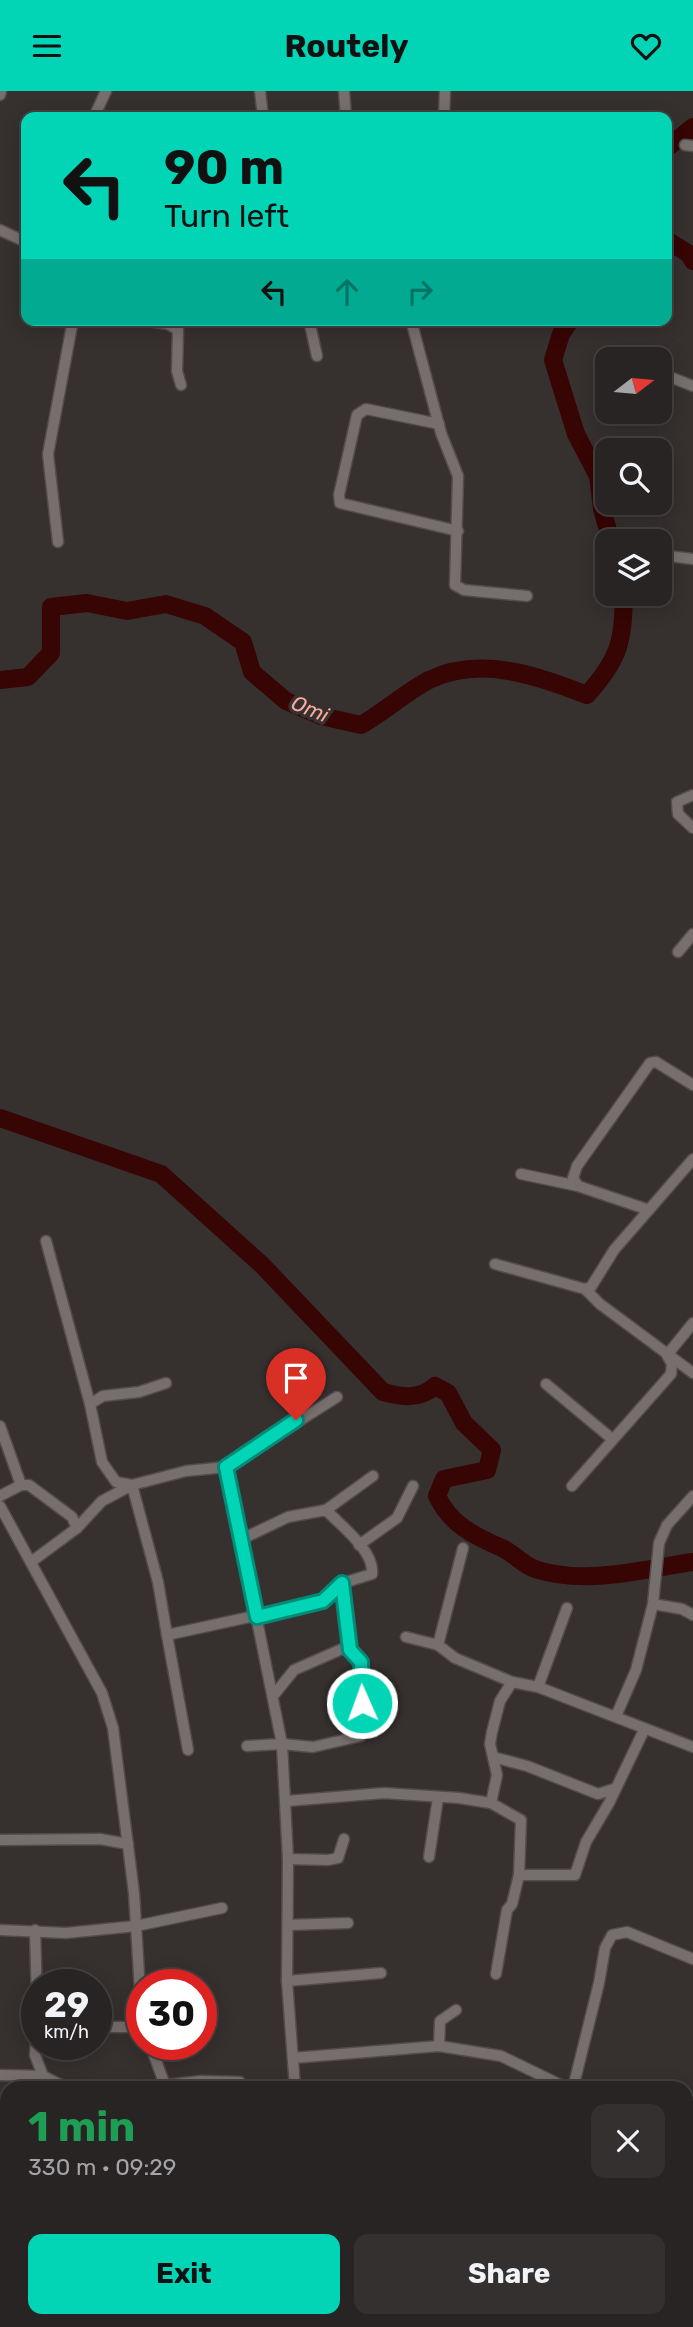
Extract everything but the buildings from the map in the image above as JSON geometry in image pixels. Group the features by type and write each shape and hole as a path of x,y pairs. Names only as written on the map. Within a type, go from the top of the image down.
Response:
{"street":[{"path":"96,112 106,91"},
{"path":"260,91 263,112"},
{"path":"344,91 346,112"},
{"path":"444,112 445,91"},
{"path":"0,230 21,240"},
{"path":"58,542 48,454 72,326"},
{"path":"174,326 178,330 177,371 181,385"},
{"path":"310,326 317,356"},
{"path":"413,326 439,424 458,476 455,585 464,590 527,596"},
{"path":"672,378 693,386"},
{"path":"439,424 366,409 358,415 339,495 340,503 458,531"},
{"path":"672,556 693,559"},
{"path":"693,795 677,802 678,814 693,828"},
{"path":"678,952 693,934"},
{"path":"578,1186 573,1178 577,1166 650,1063 656,1062 693,1085"},
{"path":"585,1289 591,1287 614,1250 693,1159"},
{"path":"522,1174 578,1186 649,1210"},
{"path":"46,1241 90,1404 102,1462 110,1477 132,1485"},
{"path":"495,1264 585,1289 600,1304 693,1373"},
{"path":"667,1355 693,1324"},
{"path":"572,1486 611,1438 671,1374 672,1364 667,1355"},
{"path":"90,1404 103,1396 139,1392 166,1383"},
{"path":"546,1384 611,1438"},
{"path":"31,1562 77,1528 102,1501 132,1485 186,1471 226,1467 337,1397"},
{"path":"0,1426 21,1485"},
{"path":"226,1467 282,1744 287,1801 287,1981 295,2081"},
{"path":"242,1539 288,1517 326,1510 373,1476"},
{"path":"0,1496 21,1485 29,1485 72,1517 77,1528"},
{"path":"132,1485 158,1582 188,1750"},
{"path":"359,1545 397,1518 413,1486"},
{"path":"615,1716 636,1670 653,1604 659,1543 667,1525 693,1496"},
{"path":"0,1506 102,1693 113,1728 128,1844 139,1969"},
{"path":"167,1635 323,1601 342,1583 372,1574 373,1566 359,1545 326,1510"},
{"path":"438,1645 463,1548"},
{"path":"247,1746 282,1744 313,1747 361,1736 361,1662 350,1650 342,1583"},
{"path":"653,1604 682,1609 693,1615"},
{"path":"538,1687 567,1608"},
{"path":"406,1637 438,1645 455,1658 512,1682 538,1687 693,1747"},
{"path":"272,1696 294,1670 342,1649 350,1650"},
{"path":"491,1803 497,1775 490,1744 492,1732 500,1701 512,1682"},
{"path":"519,1875 575,1875 586,1842 609,1803 644,1730"},
{"path":"493,1757 598,1794 614,1789"},
{"path":"287,1801 384,1793 491,1803 521,1820 519,1875 512,1904 507,1910 496,1974"},
{"path":"429,1857 438,1798"},
{"path":"0,1840 100,1839 128,1844"},
{"path":"288,1859 338,1858 344,1839"},
{"path":"0,1930 66,1933 136,1926 222,1908"},
{"path":"288,1925 348,1923"},
{"path":"35,1930 36,1969"},
{"path":"575,2081 605,1948 612,1935 626,1932 693,1959"},
{"path":"287,1981 381,1973"},
{"path":"439,2046 440,2021 456,2010"},
{"path":"293,2058 439,2046 501,2056 539,2081"},
{"path":"37,2060 43,2076"},
{"path":"156,2060 164,2081"},
{"path":"0,2075 43,2076 53,2081"}],"waterway":[{"path":"672,144 693,127"},
{"name":"Omi","path":"672,243 689,254 693,261"},
{"name":"Omi","path":"567,326 561,334 553,360 576,434 598,476 608,529"},
{"name":"Omi","path":"0,680 28,677 51,653 51,607 87,603 127,611 166,604 205,616 243,642 252,672 286,701 321,716 361,725 429,680 469,669 529,675 587,695 607,670 618,648 623,606"},
{"path":"0,1118 161,1174 262,1265 383,1392 410,1396 423,1394 435,1386 448,1393 464,1423 492,1450 487,1470 444,1479 437,1496 456,1522 473,1534 533,1568 557,1574 596,1576 693,1562"}],"route":[{"path":"296,1420 226,1467 242,1539 250,1592 257,1617 323,1601 342,1583 350,1650 354,1651 361,1662 362,1703"}]}
